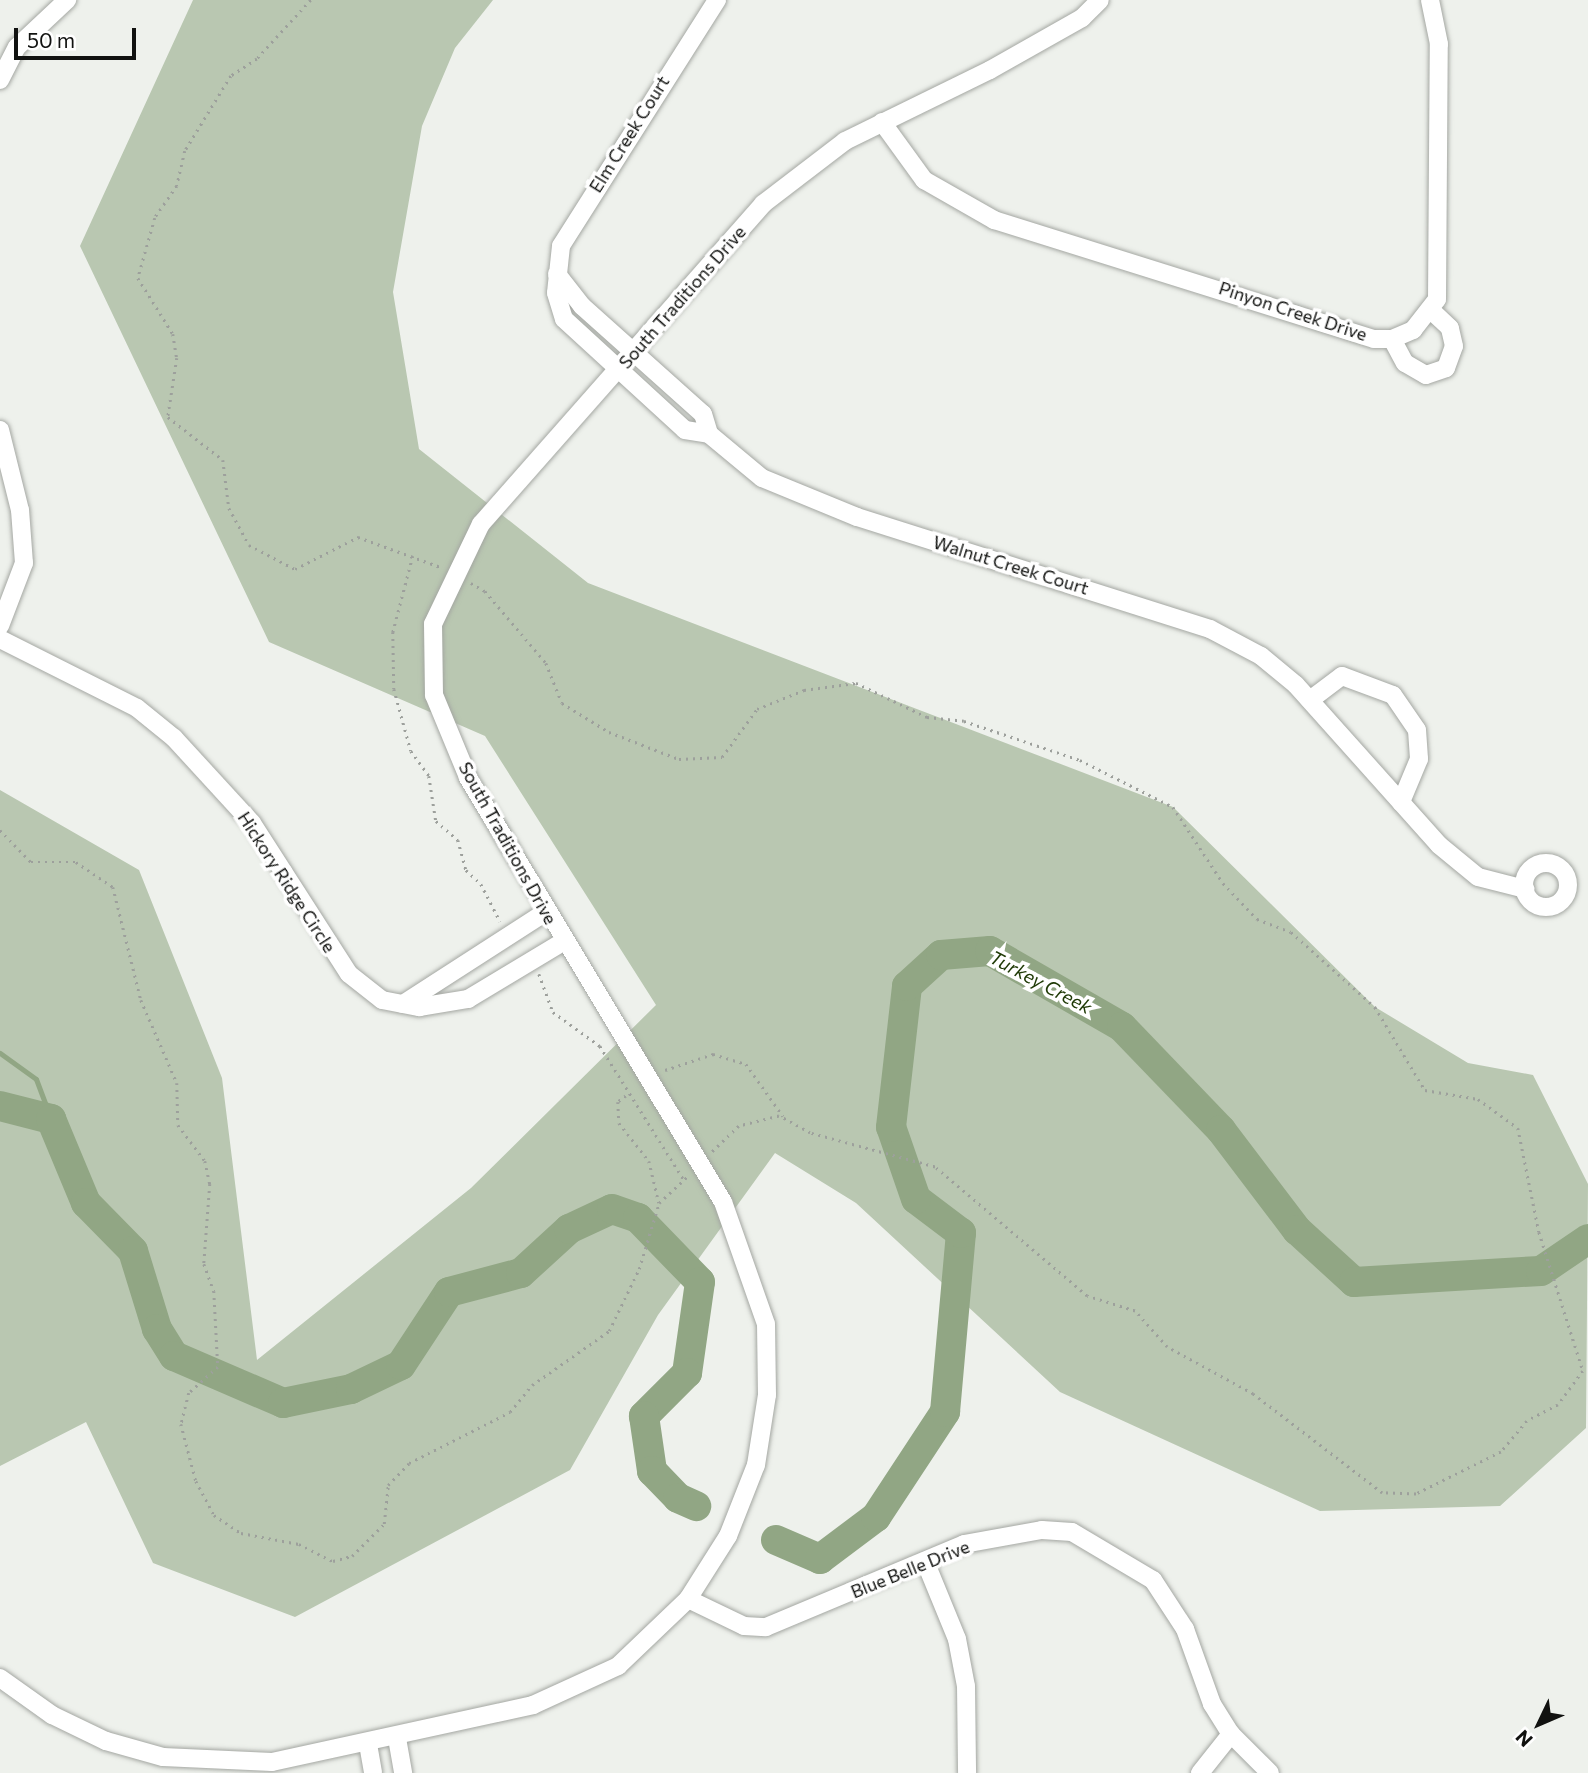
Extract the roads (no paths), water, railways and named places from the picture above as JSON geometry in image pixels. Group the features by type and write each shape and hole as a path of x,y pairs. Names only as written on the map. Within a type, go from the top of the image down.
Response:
{"street":[{"path":"0,80 17,47 67,0"},
{"name":"Elm Creek Court","path":"616,372 564,318 557,274 561,246 717,0"},
{"name":"South Traditions Drive","path":"0,1678 52,1715 106,1741 163,1757 272,1762 397,1738 533,1705 618,1666 688,1599 728,1536 756,1465 767,1395 766,1324 749,1263 700,1164 563,942 468,777 434,695 433,624 453,573 481,524 764,204 845,141 1002,63 1082,18 1100,0"},
{"path":"1392,339 1405,363 1426,375 1446,368 1454,346 1450,328 1432,311 1439,44 1430,0"},
{"name":"Pinyon Creek Drive","path":"882,122 924,180 994,220 1374,339 1392,339 1413,330 1432,311"},
{"path":"557,274 582,306 636,351"},
{"name":"Walnut Creek Court","path":"636,351 703,414 709,434"},
{"name":"Walnut Creek Court","path":"616,372 685,430 709,434 761,478 857,517 1210,629 1261,656 1310,700 1401,802 1478,877 1525,889"},
{"path":"0,430 20,510 24,563 0,626"},
{"name":"Hickory Ridge Circle","path":"0,639 137,708 174,738 251,823 349,974 382,1000 403,1004 468,999 563,942"},
{"path":"1310,700 1342,676 1393,695 1416,730 1419,759 1401,802"},
{"path":"403,1004 546,912"},
{"name":"Blue Belle Drive","path":"688,1599 744,1626 766,1627 964,1544 1042,1530 1072,1532 1102,1545 1153,1580 1173,1606 1231,1734 1270,1773"},
{"path":"925,1561 957,1639 966,1686 967,1773"},
{"path":"1200,1773 1231,1734"},
{"path":"397,1738 403,1773"},
{"path":"368,1744 373,1773"}],"waterway":[{"name":"Turkey Creek","path":"776,1540 820,1559 876,1517 945,1412 961,1233 916,1199 891,1127 907,986 941,955 990,951 1122,1027 1221,1130 1297,1230 1354,1282 1541,1271 1588,1239"},
{"path":"0,1053 36,1079 51,1119"},
{"name":"Turkey Creek","path":"0,1106 51,1119 86,1203 133,1251 157,1329 174,1356 283,1403 351,1389 401,1365 449,1292 521,1273 569,1229 612,1209 638,1218 700,1282 687,1373 644,1416 652,1471 678,1498 696,1506"}]}
